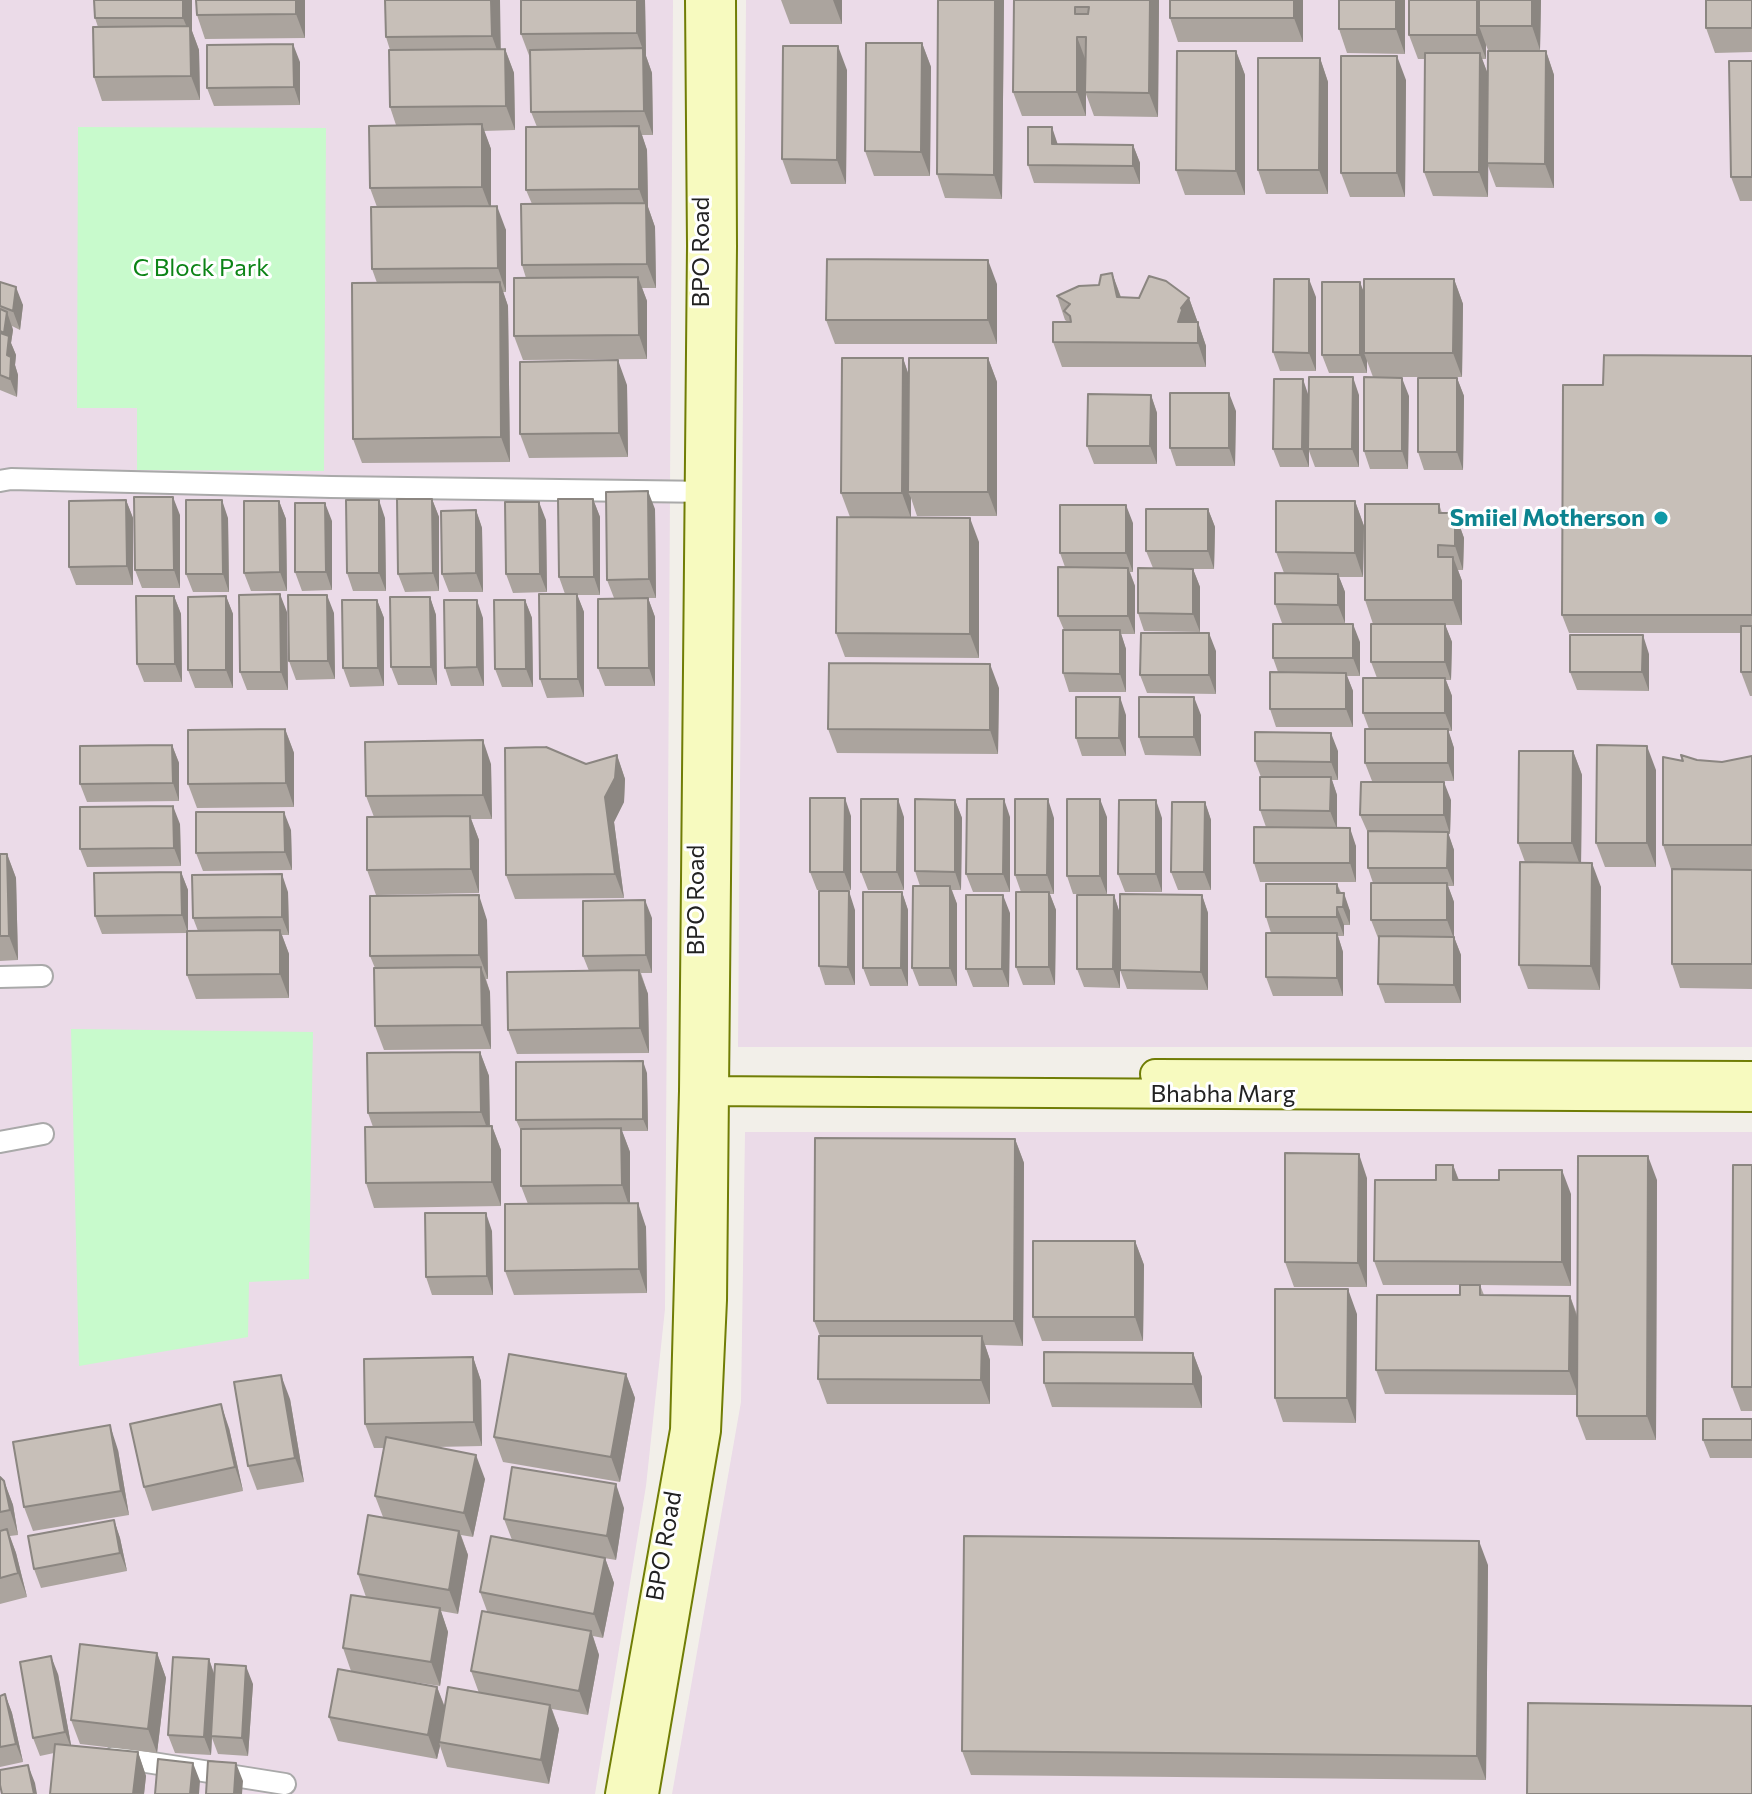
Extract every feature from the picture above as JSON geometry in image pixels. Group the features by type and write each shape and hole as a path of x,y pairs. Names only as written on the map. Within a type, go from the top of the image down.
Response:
{"street":[{"name":"BPO Road","path":"700,0 709,492"},
{"name":"BPO Road","path":"644,1794 706,1431 712,1300 704,1082 709,492 721,0"},
{"path":"0,481 709,492"},
{"path":"0,977 42,976"},
{"name":"Bhabha Marg","path":"704,1082 1752,1076"},
{"name":"BPO Road","path":"620,1794 685,1430 704,1082"},
{"name":"Bhabha Marg","path":"704,1082 1752,1097"},
{"path":"0,1142 43,1134"},
{"path":"95,1754 285,1784"}],"shaded area":[{"path":"0,0 673,0 665,1309 646,1486 595,1794 0,1794"},
{"path":"746,0 1752,0 1752,1047 738,1047"},
{"path":"745,1132 1752,1132 1752,1794 672,1794 741,1402"}],"green space":[{"name":"C Block Park","path":"78,127 326,128 324,471 137,470 137,408 77,408"},
{"path":"71,1029 313,1032 309,1279 249,1282 248,1337 79,1366"}],"building":[{"path":"94,0 183,0 183,18 95,18"},
{"path":"196,0 296,0 296,14 197,15"},
{"path":"385,0 491,0 492,36 386,37"},
{"path":"521,0 637,0 637,33 521,34"},
{"path":"938,0 995,0 994,175 937,174"},
{"path":"1014,0 1150,0 1149,93 1085,92 1086,37 1077,37 1077,92 1013,92","holes":["1075,7 1089,7 1088,14 1075,14"]},
{"path":"1170,0 1294,0 1294,18 1170,18"},
{"path":"1339,0 1396,0 1396,29 1339,29"},
{"path":"1409,0 1477,0 1477,35 1409,35"},
{"path":"1479,0 1532,0 1532,26 1479,26"},
{"path":"1706,0 1752,0 1752,28 1706,28"},
{"path":"190,26 191,76 94,77 93,27"},
{"path":"866,43 922,43 921,152 865,151"},
{"path":"293,44 294,87 207,88 207,45"},
{"path":"783,46 838,46 837,160 782,159"},
{"path":"643,48 644,111 531,112 530,50"},
{"path":"505,49 506,106 390,107 389,50"},
{"path":"1177,51 1236,51 1236,171 1176,170"},
{"path":"1488,51 1546,51 1545,164 1487,163"},
{"path":"1425,53 1480,53 1479,172 1424,172"},
{"path":"1341,56 1397,56 1397,173 1341,173"},
{"path":"1258,58 1320,58 1319,170 1258,170"},
{"path":"1729,61 1752,61 1752,177 1731,177"},
{"path":"482,124 482,187 370,188 369,126"},
{"path":"639,126 639,189 526,190 526,127"},
{"path":"1028,127 1052,127 1052,144 1133,145 1133,166 1028,165"},
{"path":"646,203 647,264 522,265 521,204"},
{"path":"497,206 498,268 372,269 371,207"},
{"path":"827,259 988,260 988,320 826,320"},
{"path":"1112,273 1117,297 1139,298 1149,276 1166,281 1189,298 1181,308 1178,322 1198,322 1198,343 1053,342 1053,322 1071,322 1064,311 1070,304 1057,296 1079,286 1099,285 1101,275"},
{"path":"638,277 639,335 514,336 514,278"},
{"path":"1274,279 1309,279 1309,353 1273,352"},
{"path":"1364,279 1454,279 1453,353 1364,353"},
{"path":"0,282 16,287 13,311 0,306"},
{"path":"500,282 501,437 353,439 352,283"},
{"path":"1322,282 1360,282 1360,355 1322,355"},
{"path":"0,309 7,312 4,333 0,331"},
{"path":"0,333 9,336 7,355 11,357 10,379 0,375"},
{"name":"Smiiel Motherson","path":"1604,355 1752,356 1752,615 1562,615 1563,385 1603,385"},
{"path":"842,358 903,358 902,493 841,493"},
{"path":"909,358 988,358 988,492 908,492"},
{"path":"618,360 619,433 520,434 520,362"},
{"path":"1309,377 1353,377 1352,449 1308,449"},
{"path":"1364,377 1402,378 1402,451 1364,451"},
{"path":"1418,378 1457,378 1457,452 1418,452"},
{"path":"1274,379 1303,379 1302,449 1273,449"},
{"path":"1170,393 1229,393 1229,448 1170,448"},
{"path":"1088,394 1151,395 1150,446 1087,446"},
{"path":"648,491 649,579 607,580 606,492"},
{"path":"134,497 173,497 174,570 135,570"},
{"path":"397,499 432,499 433,573 398,574"},
{"path":"558,499 593,499 594,577 559,577"},
{"path":"126,500 127,566 69,567 69,501"},
{"path":"186,500 222,500 223,574 186,574"},
{"path":"346,500 379,500 379,573 347,573"},
{"path":"244,501 279,501 280,572 244,573"},
{"path":"1276,501 1355,501 1355,553 1276,552"},
{"path":"505,502 539,502 540,574 506,574"},
{"path":"295,503 325,503 326,572 295,572"},
{"path":"1365,504 1439,504 1439,513 1455,513 1455,546 1438,545 1438,557 1453,557 1453,600 1365,600"},
{"path":"1060,505 1126,505 1126,553 1060,553"},
{"path":"1146,509 1208,509 1208,551 1146,551"},
{"path":"476,510 476,573 442,574 441,511"},
{"path":"837,517 970,518 970,634 836,633"},
{"path":"1058,567 1128,568 1128,616 1058,616"},
{"path":"1138,568 1193,569 1193,614 1138,613"},
{"path":"1275,573 1338,574 1338,605 1275,604"},
{"path":"280,594 281,672 240,672 239,595"},
{"path":"539,594 577,594 578,679 540,679"},
{"path":"288,595 327,595 328,661 289,661"},
{"path":"136,596 174,596 175,664 137,664"},
{"path":"226,596 226,670 188,670 188,597"},
{"path":"390,597 430,597 431,667 391,667"},
{"path":"648,598 649,668 598,668 598,599"},
{"path":"342,600 377,600 378,668 343,668"},
{"path":"444,600 477,600 477,667 445,668"},
{"path":"494,600 525,600 526,669 495,669"},
{"path":"1273,624 1353,624 1353,658 1273,658"},
{"path":"1371,624 1445,624 1445,662 1371,662"},
{"path":"1741,626 1752,626 1752,672 1741,672"},
{"path":"1063,630 1120,630 1120,674 1063,673"},
{"path":"1141,633 1209,633 1209,675 1140,675"},
{"path":"1570,635 1643,635 1642,672 1570,672"},
{"path":"829,663 990,664 990,730 828,729"},
{"path":"1270,672 1346,673 1346,709 1270,709"},
{"path":"1363,678 1445,678 1445,713 1363,713"},
{"path":"1076,697 1120,697 1119,738 1076,738"},
{"path":"1139,697 1194,697 1194,737 1139,737"},
{"path":"285,729 286,783 188,784 188,730"},
{"path":"1365,729 1448,729 1448,763 1365,763"},
{"path":"1255,732 1331,733 1331,762 1255,761"},
{"path":"483,740 483,795 366,796 365,742"},
{"path":"172,745 173,783 80,784 80,746"},
{"path":"1597,745 1647,746 1647,843 1596,843"},
{"path":"546,747 586,764 617,755 615,778 605,797 615,874 506,875 505,748"},
{"path":"1519,751 1573,751 1572,843 1518,843"},
{"path":"1681,755 1722,762 1752,756 1752,845 1663,845 1663,757 1683,761"},
{"path":"1260,777 1331,777 1330,811 1260,810"},
{"path":"1361,782 1444,782 1444,815 1360,815"},
{"path":"810,798 845,798 844,872 810,872"},
{"path":"861,799 898,799 897,872 861,872"},
{"path":"915,799 955,800 955,872 915,871"},
{"path":"967,799 1004,799 1003,874 966,874"},
{"path":"1015,799 1048,799 1047,875 1015,875"},
{"path":"1067,799 1100,799 1100,876 1067,876"},
{"path":"1119,800 1156,800 1156,874 1118,874"},
{"path":"1172,802 1205,802 1204,872 1171,872"},
{"path":"173,806 174,848 80,849 80,807"},
{"path":"196,812 284,812 285,852 196,853"},
{"path":"470,816 471,869 367,870 367,817"},
{"path":"1254,827 1350,828 1350,863 1254,863"},
{"path":"1368,831 1448,832 1447,868 1368,868"},
{"path":"0,854 7,854 9,936 0,936"},
{"path":"1520,862 1592,863 1591,966 1519,965"},
{"path":"1672,869 1752,870 1752,964 1672,964"},
{"path":"181,872 182,915 95,916 94,873"},
{"path":"282,874 282,917 193,918 192,875"},
{"path":"1371,883 1447,883 1447,920 1371,920"},
{"path":"1266,884 1337,884 1337,893 1344,893 1343,907 1337,907 1337,917 1266,917"},
{"path":"913,886 950,886 950,968 912,968"},
{"path":"819,891 849,891 848,967 819,966"},
{"path":"863,892 902,892 901,968 863,968"},
{"path":"1016,892 1049,892 1049,967 1016,967"},
{"path":"1120,894 1202,895 1201,972 1120,970"},
{"path":"479,895 479,955 370,956 370,896"},
{"path":"966,895 1003,895 1002,969 966,969"},
{"path":"1077,895 1114,895 1113,969 1077,969"},
{"path":"645,900 646,955 583,956 583,901"},
{"path":"280,930 280,974 187,975 187,931"},
{"path":"1266,933 1337,933 1337,978 1266,977"},
{"path":"1379,936 1454,937 1454,985 1378,984"},
{"path":"481,967 482,1025 375,1026 374,968"},
{"path":"639,970 640,1028 508,1030 507,972"},
{"path":"480,1052 481,1112 368,1113 367,1053"},
{"path":"643,1061 643,1119 516,1120 516,1062"},
{"path":"492,1126 492,1182 366,1183 365,1127"},
{"path":"621,1128 622,1185 521,1186 521,1129"},
{"path":"815,1138 1015,1139 1014,1321 814,1321"},
{"path":"1285,1153 1359,1154 1358,1263 1285,1262"},
{"path":"1578,1156 1648,1156 1647,1416 1577,1416"},
{"path":"1436,1165 1453,1165 1453,1180 1499,1180 1499,1170 1562,1170 1562,1262 1374,1261 1375,1180 1436,1180"},
{"path":"1733,1165 1752,1165 1752,1387 1732,1387"},
{"path":"638,1203 639,1269 505,1271 505,1204"},
{"path":"425,1213 486,1213 487,1276 426,1277"},
{"path":"1033,1241 1135,1241 1135,1317 1033,1317"},
{"path":"1460,1285 1480,1285 1480,1295 1570,1296 1569,1371 1376,1370 1377,1295 1460,1295"},
{"path":"1275,1289 1348,1289 1347,1398 1275,1398"},
{"path":"819,1336 982,1336 981,1380 818,1379"},
{"path":"1044,1352 1193,1353 1193,1384 1044,1383"},
{"path":"509,1354 626,1374 611,1457 494,1437"},
{"path":"473,1357 474,1422 365,1424 364,1359"},
{"path":"281,1375 295,1458 248,1466 234,1382"},
{"path":"221,1404 235,1467 144,1487 130,1424"},
{"path":"1703,1419 1752,1419 1752,1440 1703,1440"},
{"path":"110,1425 121,1491 24,1507 13,1442"},
{"path":"386,1437 476,1455 464,1513 375,1496"},
{"path":"512,1467 616,1484 607,1536 504,1519"},
{"path":"0,1477 4,1481 10,1510 0,1512"},
{"path":"368,1515 459,1531 449,1590 358,1574"},
{"path":"114,1520 120,1553 34,1569 28,1536"},
{"path":"7,1529 18,1573 0,1578 0,1531"},
{"path":"491,1536 605,1558 594,1614 480,1592"},
{"path":"964,1536 1479,1541 1477,1756 962,1751"},
{"path":"351,1595 440,1608 431,1662 343,1648"},
{"path":"482,1611 591,1631 579,1691 471,1671"},
{"path":"80,1644 157,1653 148,1729 71,1720"},
{"path":"51,1656 65,1732 33,1738 20,1662"},
{"path":"173,1657 209,1659 204,1737 168,1735"},
{"path":"215,1664 246,1666 242,1738 211,1736"},
{"path":"338,1669 437,1687 428,1735 329,1717"},
{"path":"448,1687 550,1705 541,1760 439,1742"},
{"path":"5,1694 16,1744 0,1747 0,1696"},
{"path":"1528,1703 1752,1706 1752,1794 1527,1794"},
{"path":"55,1744 138,1752 133,1794 50,1794"},
{"path":"158,1759 193,1763 190,1794 155,1794"},
{"path":"208,1761 236,1763 234,1794 206,1794"},
{"path":"28,1765 34,1794 2,1794 0,1770"}],"place":[{"name":"Smiiel Motherson","path":"1661,518"}]}
